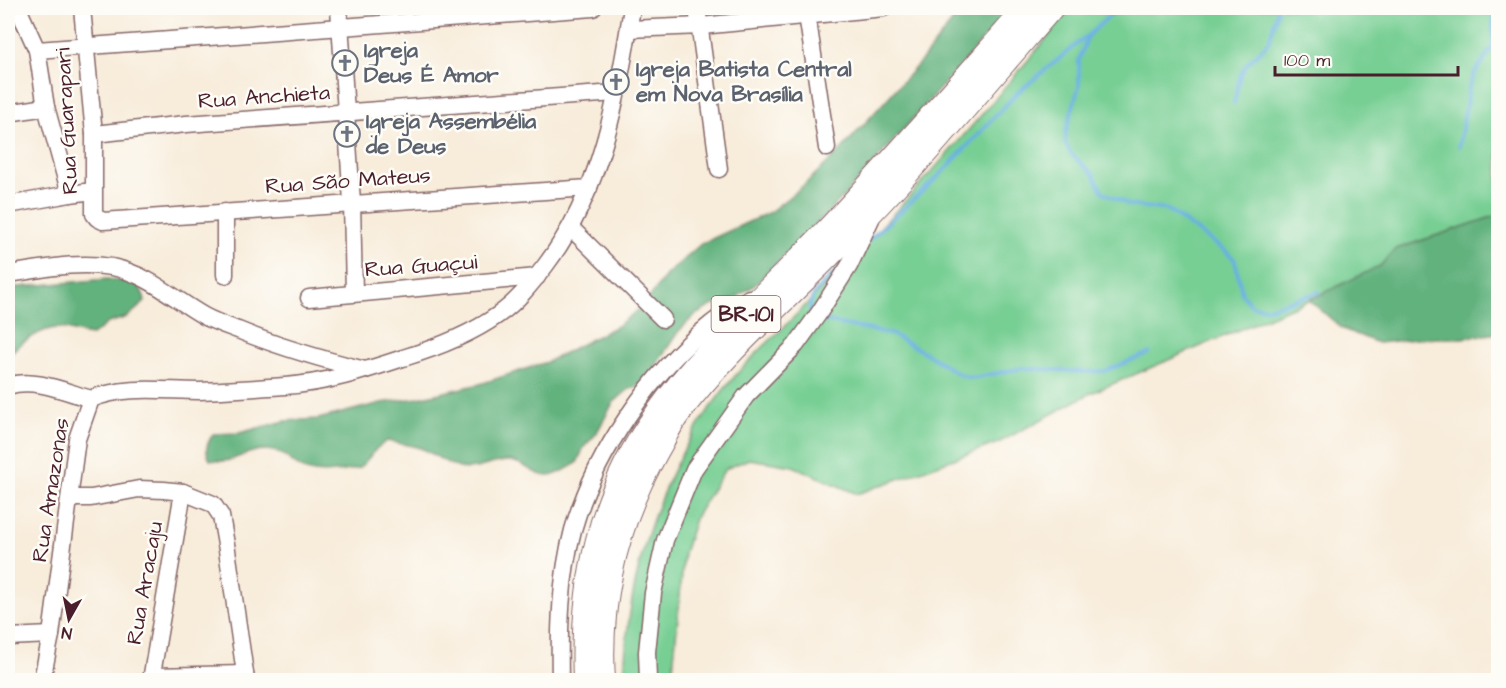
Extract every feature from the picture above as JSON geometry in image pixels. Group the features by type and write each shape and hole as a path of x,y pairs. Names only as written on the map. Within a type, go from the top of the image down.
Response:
{"highway":[{"name":"BR-101","path":"585,681 584,626 592,560 605,515 627,465 657,414 692,371 884,169 1027,8"},
{"name":"BR-101","path":"603,681 604,612 618,541 644,474 676,417 717,368 877,205 1051,8"}],"street":[{"name":"Rua Guarapari","path":"82,8 94,134 94,214 97,218 110,221"},
{"path":"339,8 352,202 354,293"},
{"path":"37,50 592,8"},
{"name":"Rua Amazonas","path":"42,681 51,635 77,439 91,399 106,393 127,390 201,391 330,381 457,338 498,315 520,297 537,278 571,228 589,188 600,160 616,93 632,8"},
{"path":"697,8 719,169"},
{"path":"629,29 701,26 806,12 884,8"},
{"path":"806,12 827,148"},
{"path":"16,15 37,50 46,107 69,194"},
{"name":"Rua Anchieta","path":"94,134 186,124 616,93"},
{"path":"8,112 46,107"},
{"name":"Rua São Mateus","path":"110,221 352,202 589,188"},
{"path":"8,204 93,191"},
{"path":"648,681 647,652 653,593 665,540 694,469 746,396 796,345 819,313 849,266 877,205"},
{"path":"225,212 225,275"},
{"path":"571,228 663,319"},
{"path":"8,274 68,265 114,268 137,275 155,284 205,317 254,337 299,353 367,370"},
{"path":"560,681 562,591 568,554 582,504 604,454 651,386 682,350 713,322 783,276"},
{"name":"Rua Guaçui","path":"309,298 537,278"},
{"path":"8,386 22,383 34,384 91,399"},
{"path":"70,498 91,498 138,489 183,492 213,504 221,516 245,677 151,678"},
{"name":"Rua Aracaju","path":"151,678 183,492"},
{"path":"8,637 51,635"}],"green space":[{"path":"963,8 1010,8 847,193 755,285 734,299 711,306 695,315 678,332 643,385 629,389 613,403 596,434 584,447 577,463 552,476 538,474 510,461 466,469 450,464 423,449 387,441 377,448 360,468 335,472 322,473 302,469 280,453 264,450 253,451 224,461 210,460 207,447 213,434 239,433 285,421 318,419 381,403 418,398 480,384 547,362 617,326 643,306 667,274 701,244 770,212 804,185 839,152 923,59"},
{"path":"1072,8 1498,8 1498,215 1397,249 1380,266 1344,285 1089,394 998,443 857,494 793,466 749,459 725,469 696,516 684,553 672,680 624,680 632,598 653,519 687,444 709,409 735,376 834,276 928,175"},
{"path":"1498,215 1498,333 1462,338 1425,338 1378,343 1343,329 1309,300 1380,266 1396,249"},
{"path":"107,279 137,285 141,289 145,302 127,317 108,323 92,335 60,328 46,330 24,342 8,357 8,288"}],"waterway":[{"path":"869,240 940,175 1017,93 1118,8"},
{"path":"1234,103 1240,76 1246,65 1269,42 1278,8"},
{"path":"1459,146 1469,88 1474,74 1493,47 1493,8"},
{"path":"1088,36 1079,59 1079,86 1066,131 1065,143 1071,154 1093,174 1103,192 1129,205 1168,210 1224,250 1235,260 1242,294 1252,306 1268,308 1319,292"},
{"path":"811,314 810,307 814,295 838,270"},
{"path":"820,320 891,334 960,375 972,378 1023,368 1105,371 1149,353"}],"place":[{"name":"Igreja Deus É Amor","path":"345,63"},
{"name":"Igreja Batista Central em Nova Brasília","path":"616,82"},
{"name":"Igreja Assembélia de Deus","path":"347,134"}]}
